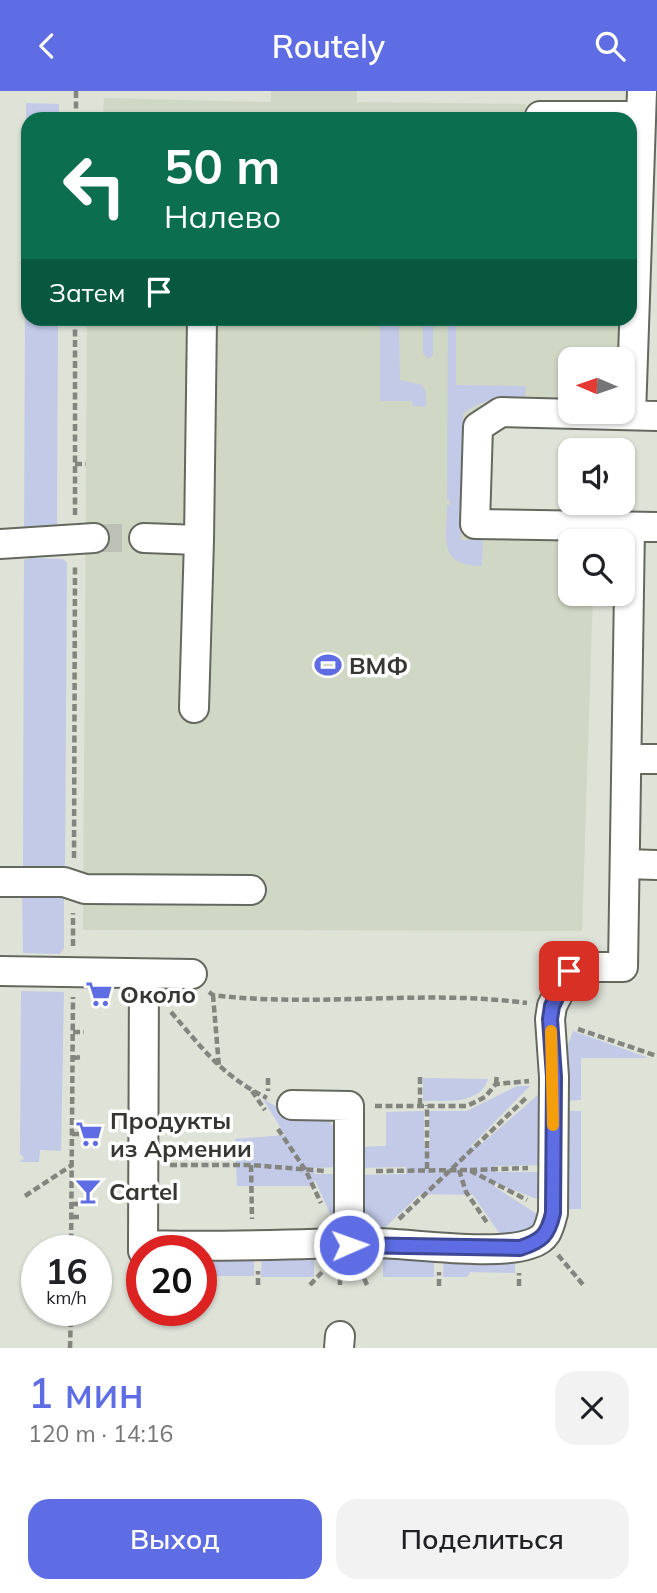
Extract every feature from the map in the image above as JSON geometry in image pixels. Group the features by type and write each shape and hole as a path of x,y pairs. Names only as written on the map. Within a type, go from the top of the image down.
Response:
{"lane":[{"path":"217,1247 362,1244 520,1248 548,1226 553,1168 551,1013 569,971 582,967 623,967 627,759 643,527 475,524 478,427 501,412 644,416 647,229 645,102 570,112"},
{"path":"194,708 201,326"},
{"path":"144,538 199,540"},
{"path":"0,544 85,540"},
{"path":"627,759 657,759"},
{"path":"625,864 657,865"},
{"path":"0,882 73,885 85,889 251,890"},
{"path":"0,971 73,971 144,981 192,974"},
{"path":"143,1235 144,981"},
{"path":"276,1110 349,1106 349,1171 362,1244"}],"path":[{"path":"76,91 76,112"},
{"path":"71,1235 73,885 85,540 75,464 75,326"},
{"path":"75,464 86,464"},
{"path":"192,974 213,995 252,1000 482,997 551,1013 657,1056"},
{"path":"144,981 219,1067 276,1110"},
{"path":"213,995 219,1067"},
{"path":"73,1032 84,1032"},
{"path":"73,1058 83,1058"},
{"path":"349,1106 467,1106 485,1097 496,1084 497,1074"},
{"path":"419,1105 420,1075"},
{"path":"268,1078 276,1110 323,1208"},
{"path":"496,1084 550,1078"},
{"path":"362,1244 550,1078"},
{"path":"252,1090 276,1110"},
{"path":"427,1105 427,1169"},
{"path":"72,1134 83,1134"},
{"path":"24,1196 72,1165"},
{"path":"143,1165 251,1165 306,1171 553,1168"},
{"path":"251,1165 253,1247"},
{"path":"459,1170 466,1192 504,1248"},
{"path":"468,1170 548,1226 584,1287"},
{"path":"72,1204 83,1204"},
{"path":"72,1217 82,1217"},
{"path":"71,1326 71,1348"}],"shaded area":[{"path":"271,91 357,91 357,102 526,104 526,112 103,112 104,98 271,102"},
{"path":"26,103 59,104 59,112 26,112"},
{"path":"25,326 58,326 57,531 24,532"},
{"path":"87,326 625,326 624,347 558,347 558,406 493,405 467,534 558,537 558,606 593,606 582,931 83,930"},
{"path":"380,326 399,326 400,380 422,385 426,392 426,407 413,406 412,401 380,401"},
{"path":"423,326 433,326 433,355 428,359 423,353"},
{"path":"448,326 456,326 456,385 526,386 525,399 485,402 463,414 461,540 483,540 482,566 468,565 451,556 446,539 447,505 450,505 450,500 447,500"},
{"path":"63,559 67,563 65,866 23,866 24,560"},
{"path":"22,892 64,893 64,948 60,954 23,953"},
{"path":"21,991 64,992 61,1151 40,1150 39,1162 20,1162 24,1158 20,1154"},
{"path":"573,1031 649,1058 581,1058 581,1100 563,1101 564,1056"},
{"path":"423,1078 488,1079 484,1088 470,1098 423,1101"},
{"path":"517,1086 530,1086 470,1147 478,1147 547,1087 545,1165 495,1166 495,1172 545,1172 545,1202 495,1183 495,1187 540,1216 526,1232 504,1240 473,1195 420,1194 375,1237 368,1232 359,1218 357,1175 406,1174 406,1167 357,1168 357,1147 386,1146 386,1112 424,1111 424,1148 430,1148 429,1111 467,1111"},
{"path":"263,1099 295,1117 329,1121 338,1132 339,1167 314,1168 315,1174 339,1174 337,1229 315,1180 312,1186 237,1186 235,1139 285,1135"},
{"path":"564,1111 581,1111 581,1209 563,1209"},
{"path":"217,1254 254,1254 254,1276 217,1276"},
{"path":"262,1254 314,1254 314,1277 261,1277"},
{"path":"383,1254 434,1255 434,1277 383,1277"},
{"path":"444,1255 515,1255 515,1273 470,1272 467,1277 443,1277"}],"tunnel":[{"path":"94,538 144,538"}],"slow traffic":[{"path":"551,1031 553,1125"}],"place":[{"name":"ВМФ","path":"328,665"},
{"name":"Около","path":"99,994"},
{"name":"Продукты из Армении","path":"89,1134"},
{"name":"Cartel","path":"88,1191"}],"route":[{"path":"349,1245 374,1243 520,1248 533,1244 549,1231 553,1213 554,1077 550,1019 552,1006 569,971"}]}
